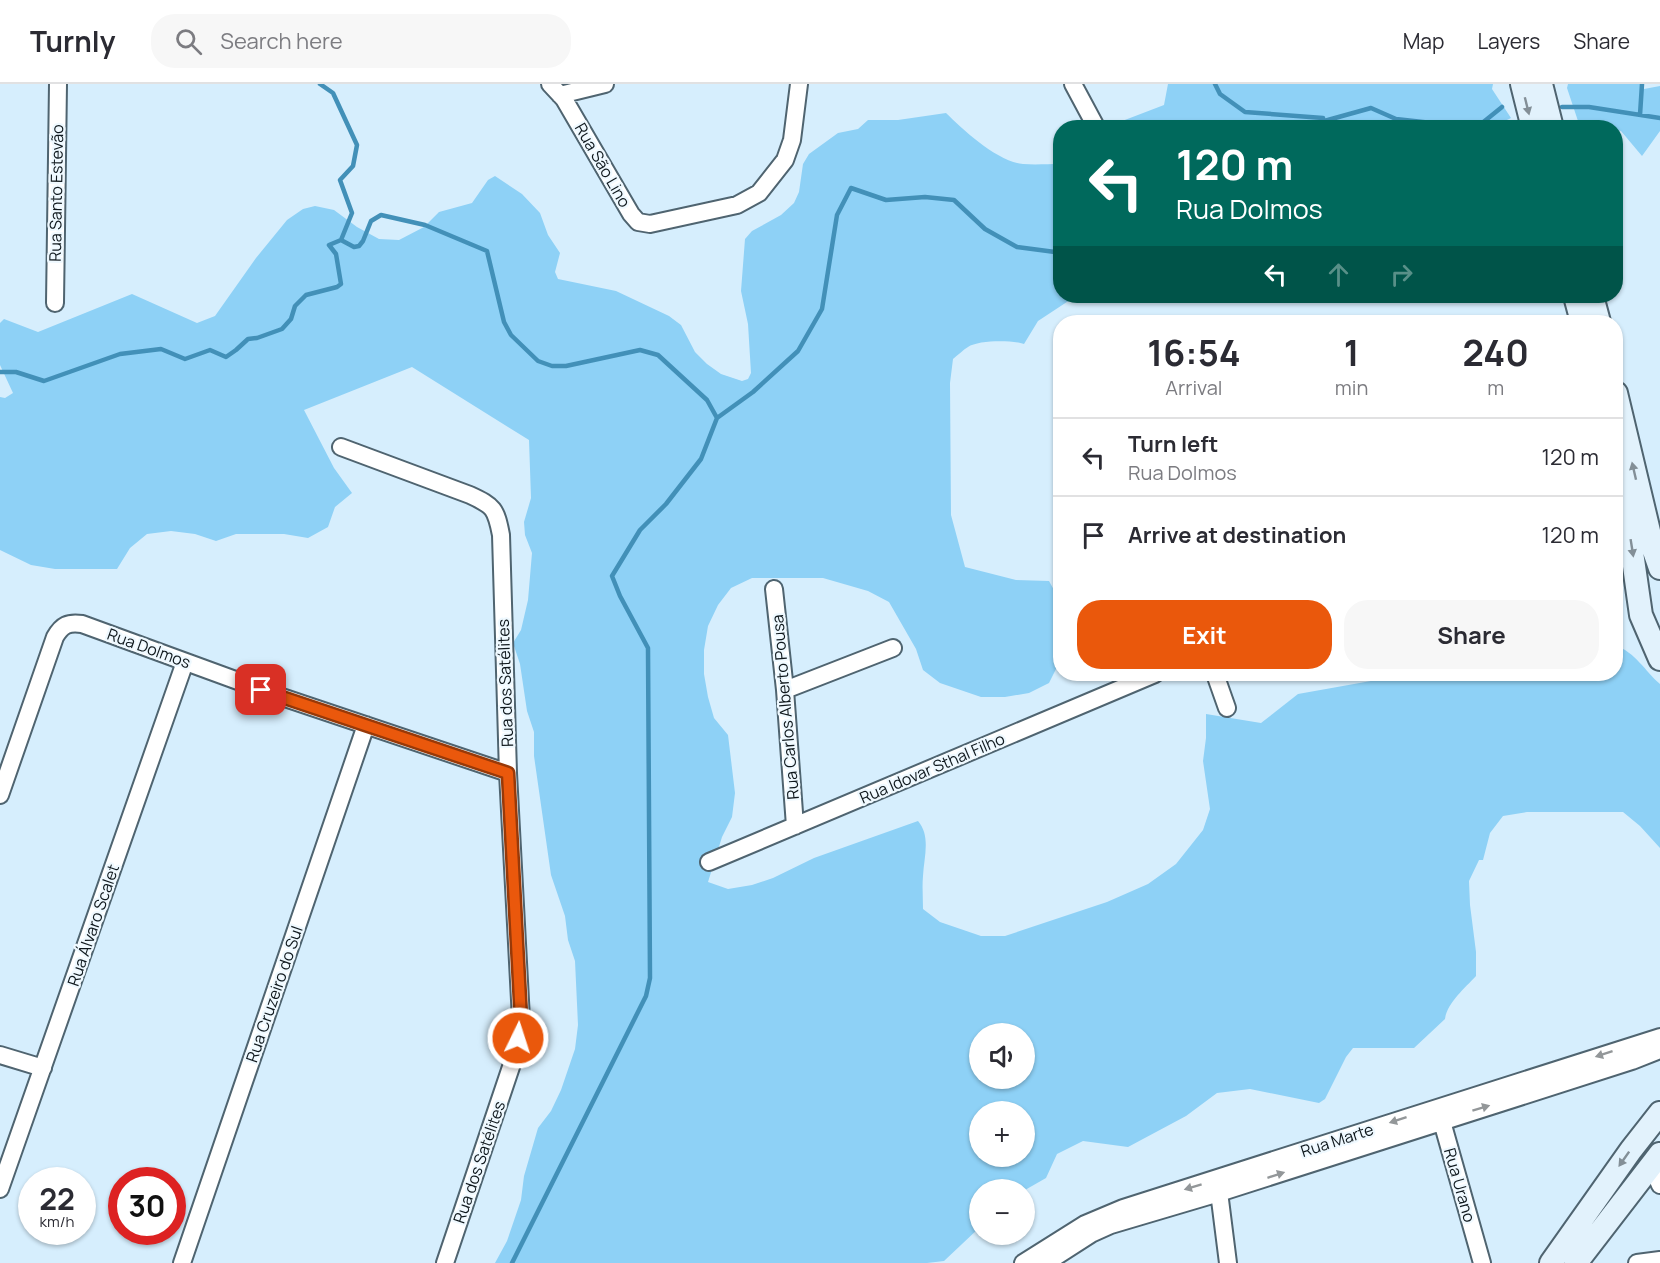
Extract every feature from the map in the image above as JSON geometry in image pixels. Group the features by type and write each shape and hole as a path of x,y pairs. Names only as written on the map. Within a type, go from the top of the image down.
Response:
{"main road":[{"path":"1522,84 1531,120"},
{"path":"1541,84 1550,120"},
{"path":"1623,422 1653,548 1660,568"},
{"path":"1623,505 1631,545 1649,594 1641,615 1659,656"},
{"path":"1551,1263 1660,1113"},
{"path":"1576,1263 1656,1159 1648,1148 1660,1123"}],"street":[{"name":"Rua Santo Estevão","path":"55,303 58,84"},
{"path":"555,89 605,84"},
{"name":"Rua São Lino","path":"555,89 631,214 638,222 650,224 736,206 759,193 785,160 792,140 799,84"},
{"path":"1073,84 1092,120"},
{"name":"Rua dos Satélites","path":"341,447 488,503 497,515 501,535 508,773 521,1019 514,1058 445,1263"},
{"name":"Rua Carlos Alberto Pousa","path":"774,589 785,690 795,826"},
{"name":"Rua Dolmos","path":"0,795 60,627 70,622 82,624 238,681"},
{"path":"785,690 893,648"},
{"name":"Rua Álvaro Scalet","path":"0,1189 185,662"},
{"name":"Rua Idovar Sthal Filho","path":"709,862 1138,681"},
{"path":"1217,681 1227,708"},
{"path":"261,690 508,773"},
{"name":"Rua Cruzeiro do Sul","path":"182,1263 366,725"},
{"name":"Rua Marte","path":"1046,1263 1091,1234 1218,1186 1440,1114 1660,1037"},
{"name":"Rua Marte","path":"1440,1114 1632,1061 1660,1050"},
{"path":"0,1055 43,1068"},
{"name":"Rua Urano","path":"1440,1114 1482,1263"},
{"path":"1656,1159 1660,1185"},
{"path":"1218,1186 1228,1263"},
{"name":"Rua Marte","path":"1023,1263 1085,1224 1107,1214 1218,1186"},
{"path":"1637,1263 1660,1260"}],"shaded area":[{"path":"1168,84 1493,84 1492,89 1511,118 1507,120 1125,120 1164,105"},
{"path":"1568,84 1641,84 1644,89 1660,86 1660,131 1642,156 1623,133 1623,120 1578,120 1567,88"},
{"path":"946,113 971,136 1003,158 1023,164 1053,164 1053,303 1065,303 1038,321 1024,344 1004,341 987,342 966,348 953,359 950,383 951,515 965,567 1016,580 1049,581 1053,588 1053,675 1049,683 1029,693 1005,697 981,697 940,683 923,670 916,649 889,602 868,591 823,578 752,578 731,588 718,605 708,626 704,650 704,674 708,697 714,718 728,735 735,793 732,817 722,837 708,882 728,889 752,885 773,878 814,858 918,821 926,840 923,909 940,922 981,936 1005,936 1107,902 1148,884 1176,864 1203,830 1210,809 1203,761 1206,714 1261,723 1298,694 1371,681 1623,681 1623,649 1660,684 1660,848 1640,826 1623,812 1527,812 1503,816 1490,833 1483,860 1479,860 1469,881 1476,976 1449,1007 1445,1019 1414,1048 1353,1048 1346,1057 1325,1099 1319,1103 1250,1089 1217,1093 1186,1116 1128,1147 1083,1141 1057,1154 1046,1178 1035,1184 1035,1179 969,1179 969,1237 944,1261 927,1263 495,1263 507,1241 521,1200 524,1176 538,1128 551,1111 561,1090 575,1049 578,1025 575,961 568,940 565,916 551,875 534,756 534,732 527,711 520,664 513,643 521,630 528,600 532,553 525,535 524,522 531,498 529,440 412,367 304,410 334,468 352,493 335,507 328,527 308,538 284,534 236,534 216,541 195,534 171,531 147,534 130,548 117,569 55,569 31,565 0,550 0,397 5,398 13,393 0,365 0,323 4,319 38,332 132,294 197,323 215,316 256,258 287,220 303,209 315,206 334,210 357,227 379,239 399,240 424,227 439,212 472,203 488,180 495,176 522,194 540,213 548,235 560,253 555,272 558,279 616,291 669,316 681,325 695,352 707,364 721,374 742,381 748,379 751,373 748,324 741,291 745,239 752,231 781,215 794,203 799,192 803,164 809,154 838,133 858,129 868,120 898,120"}],"waterway":[{"path":"320,84 333,93 357,145 353,166 340,180 352,213 341,240"},
{"path":"1215,84 1220,94 1245,112 1323,118"},
{"path":"1640,115 1642,84"},
{"path":"1486,120 1502,107"},
{"path":"1562,107 1589,107 1660,118"},
{"path":"1328,120 1371,108 1396,119 1405,120"},
{"path":"512,1263 646,996 650,978 648,648 612,576 640,530 666,504 701,459 717,418 753,392 798,351 822,309 837,215 851,188 886,200 925,197 954,200 985,229 1017,247 1053,252"},
{"path":"0,372 16,372 44,381 120,354 161,349 185,359 210,350 226,357 248,339 282,329 291,319 295,306 306,295 341,284 336,254 329,245 341,240 354,247 359,246 371,221 381,215 425,225 487,251 504,322 511,335 538,361 552,366 566,366 640,350 658,355 707,400 717,418"}],"route":[{"path":"261,690 508,773 521,1019 518,1038"}]}
